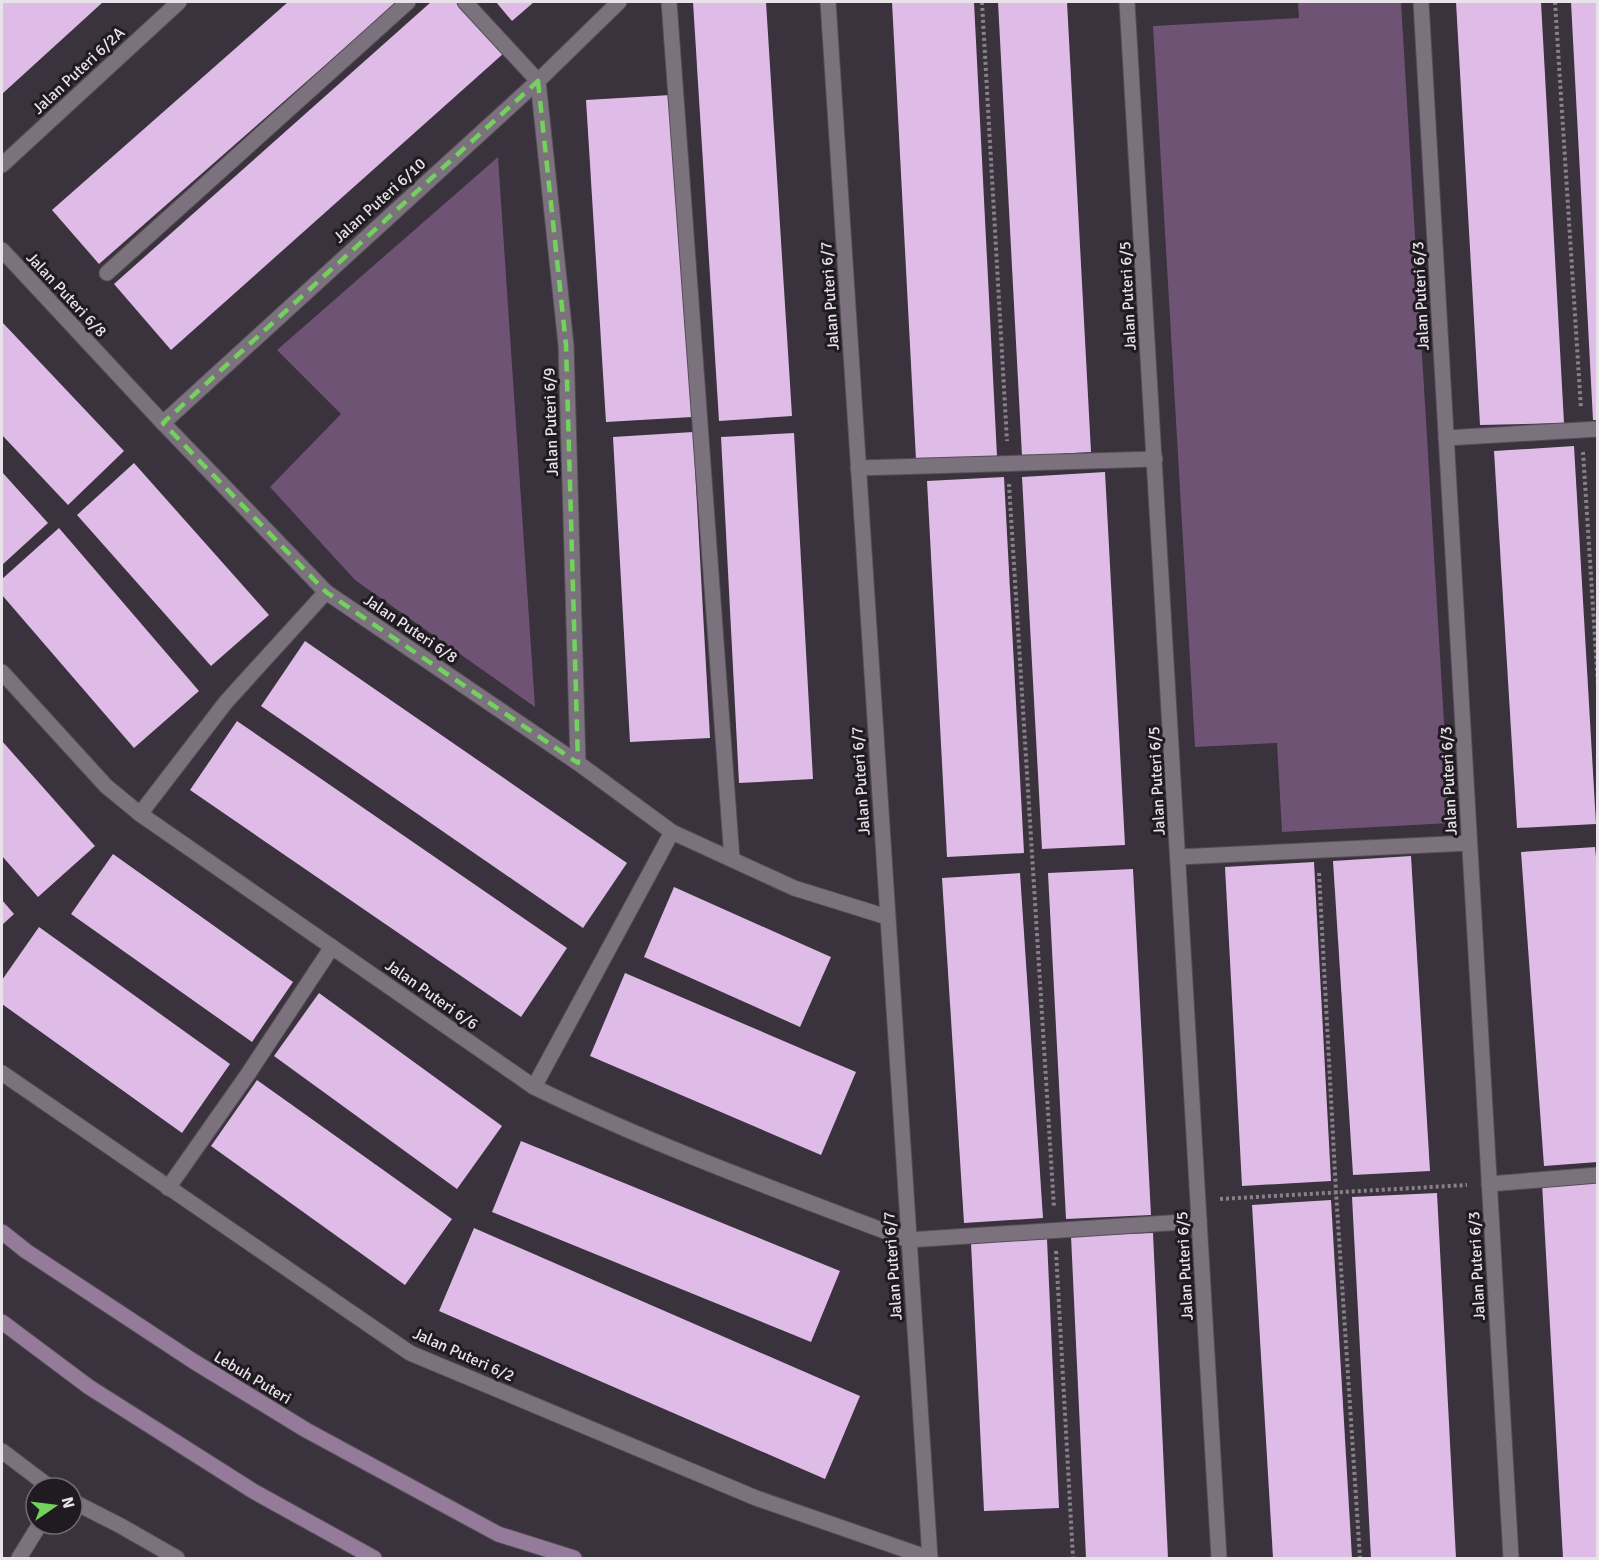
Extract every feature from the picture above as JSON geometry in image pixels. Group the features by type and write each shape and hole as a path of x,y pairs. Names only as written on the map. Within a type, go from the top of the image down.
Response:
{"main road":[{"name":"Lebuh Puteri","path":"2,1232 26,1251 193,1361 306,1430 539,1558"},
{"path":"2,1322 88,1387 253,1491 374,1558"},
{"name":"Lebuh Puteri","path":"498,1534 574,1558"}],"street":[{"name":"Jalan Puteri 6/2A","path":"2,165 179,2"},
{"path":"106,273 408,2"},
{"path":"465,2 538,81"},
{"name":"Jalan Puteri 6/10","path":"163,423 410,195 538,81 619,2"},
{"path":"669,2 732,859"},
{"name":"Jalan Puteri 6/7","path":"828,2 929,1558"},
{"name":"Jalan Puteri 6/5","path":"1127,2 1219,1558"},
{"name":"Jalan Puteri 6/3","path":"1421,2 1511,1558"},
{"name":"Jalan Puteri 6/9","path":"538,81 566,345 579,763"},
{"name":"Jalan Puteri 6/8","path":"2,250 163,423 326,592 579,763 672,832 794,888 887,917"},
{"path":"1446,438 1590,429"},
{"path":"858,468 1155,459"},
{"path":"140,814 226,702 326,592"},
{"name":"Jalan Puteri 6/6","path":"2,672 106,786 140,814 534,1087 590,1114 908,1240"},
{"path":"534,1087 672,832"},
{"path":"1178,856 1469,843"},
{"path":"168,1188 248,1074 332,947"},
{"name":"Jalan Puteri 6/2","path":"2,1073 410,1353 756,1498 929,1558"},
{"path":"1489,1184 1598,1174"},
{"path":"908,1240 1199,1221"},
{"path":"2,1451 35,1476"},
{"path":"84,1508 177,1558"},
{"path":"19,1558 33,1536"}],"path":[{"path":"982,2 1073,1558"},
{"path":"1555,2 1590,429 1598,685"},
{"path":"1318,850 1336,1192 1360,1558"},
{"path":"1198,1200 1489,1184"}],"highlighted area":[{"path":"538,81 566,345 578,763 326,592 163,423"}],"shaded area":[{"path":"1298,2 1401,2 1450,823 1282,832 1277,743 1195,747 1153,26 1299,18"},
{"path":"498,157 535,707 355,580 270,487 341,414 277,350"}],"building":[{"path":"2,2 103,2 2,94"},
{"path":"288,2 397,2 99,264 52,210"},
{"path":"431,2 459,2 504,53 171,350 114,284"},
{"path":"496,2 534,2 512,21"},
{"path":"693,2 766,2 792,416 719,421"},
{"path":"892,2 974,2 997,456 916,460"},
{"path":"998,2 1067,2 1091,452 1022,456"},
{"path":"1456,2 1541,2 1564,423 1480,425"},
{"path":"1571,2 1598,2 1598,420 1593,420"},
{"path":"671,95 692,417 606,422 586,100"},
{"path":"2,322 124,451 68,505 2,435"},
{"path":"693,432 710,738 630,742 613,437"},
{"path":"794,433 813,779 739,783 721,437"},
{"path":"1574,446 1596,824 1517,828 1494,451"},
{"path":"134,463 269,615 211,666 77,515"},
{"path":"2,472 48,523 2,565"},
{"path":"1105,472 1125,845 1042,849 1022,477"},
{"path":"1004,477 1024,853 947,857 927,481"},
{"path":"59,528 199,691 134,748 2,595 2,579"},
{"path":"305,641 627,863 583,928 261,706"},
{"path":"237,721 567,948 521,1017 190,790"},
{"path":"2,741 95,846 38,897 2,856"},
{"path":"1595,847 1598,879 1598,1162 1544,1166 1521,852"},
{"path":"113,854 293,982 252,1042 71,914"},
{"path":"1411,856 1430,1171 1353,1175 1333,861"},
{"path":"1314,862 1331,1181 1242,1186 1225,867"},
{"path":"1133,869 1151,1215 1066,1219 1048,873"},
{"path":"1020,873 1043,1218 964,1223 942,878"},
{"path":"674,887 831,957 800,1027 644,957"},
{"path":"2,900 14,914 2,925"},
{"path":"39,927 230,1064 182,1133 2,1004 2,980"},
{"path":"625,973 856,1072 821,1155 590,1056"},
{"path":"319,993 502,1126 457,1189 274,1056"},
{"path":"257,1080 452,1219 405,1285 211,1146"},
{"path":"521,1141 840,1271 811,1342 492,1212"},
{"path":"1598,1180 1598,1558 1563,1558 1542,1183"},
{"path":"1437,1193 1456,1558 1371,1558 1352,1197"},
{"path":"1331,1200 1352,1558 1273,1558 1252,1205"},
{"path":"474,1228 860,1396 825,1479 439,1311"},
{"path":"1153,1233 1168,1558 1086,1558 1071,1236"},
{"path":"1047,1239 1059,1508 984,1511 971,1243"}]}
